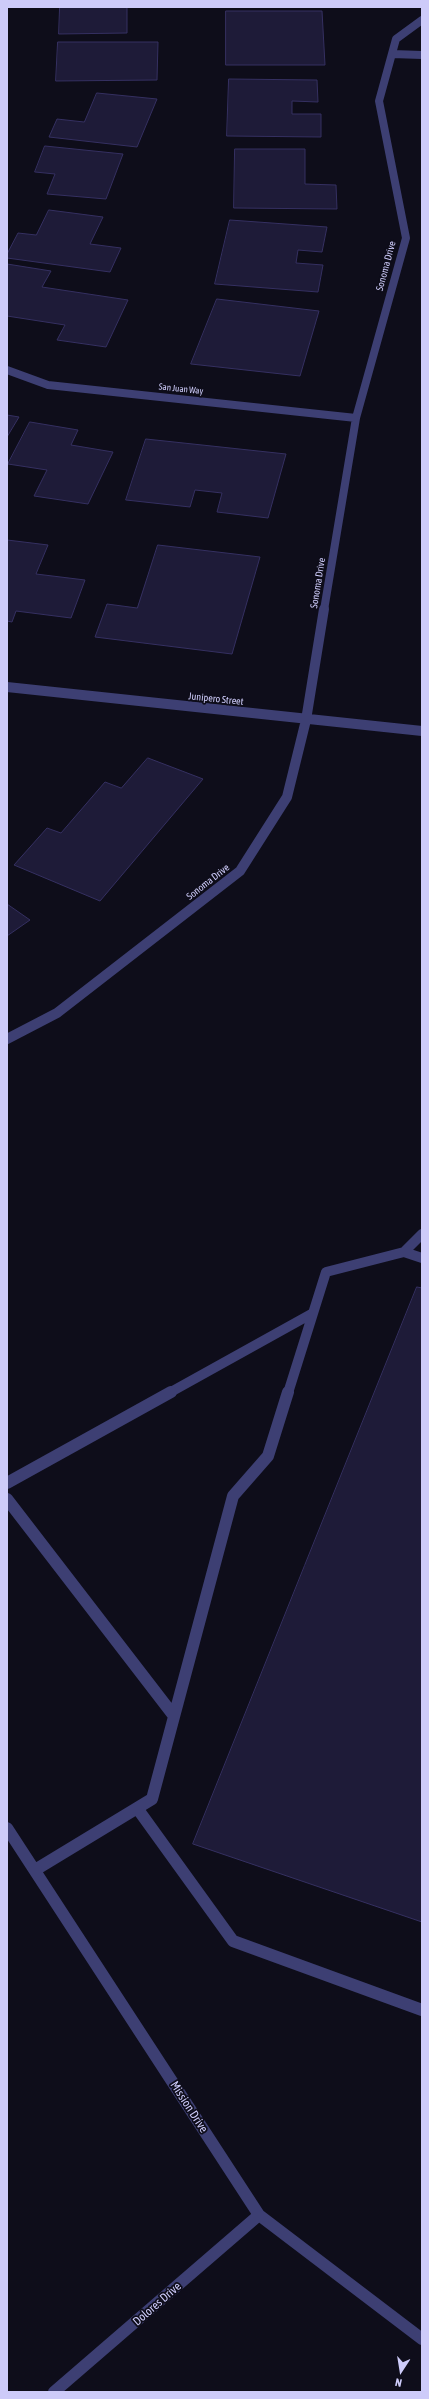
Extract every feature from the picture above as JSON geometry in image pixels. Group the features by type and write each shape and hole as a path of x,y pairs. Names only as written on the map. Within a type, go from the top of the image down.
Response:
{"street":[{"name":"Sonoma Drive","path":"7,1039 57,1013 240,871 287,797 306,720 356,418 406,238 379,101 396,39 422,20"},
{"path":"392,54 422,55"},
{"name":"San Juan Way","path":"7,370 48,384 356,418"},
{"name":"Junipero Street","path":"7,687 306,720 422,731"},
{"path":"35,1870 152,1799 232,1496 268,1456 326,1272 404,1252 422,1234"},
{"path":"404,1252 422,1258"},
{"path":"7,1483 313,1313"},
{"path":"7,1498 174,1716"},
{"path":"137,1808 233,1941 422,2010"},
{"name":"Mission Drive","path":"7,1828 259,2215 422,2339"},
{"name":"Dolores Drive","path":"54,2392 259,2215"}],"building":[{"path":"60,7 127,7 127,33 59,34"},
{"path":"226,11 322,11 325,65 226,65"},
{"path":"58,42 158,42 157,80 56,81"},
{"path":"229,79 317,80 318,102 292,101 292,114 321,114 321,137 227,136"},
{"path":"97,93 157,99 137,147 49,137 57,119 84,122"},
{"path":"45,146 123,154 106,199 47,194 55,174 35,172"},
{"path":"235,149 305,149 305,184 336,185 337,209 234,208"},
{"path":"49,210 103,217 90,244 121,248 110,272 7,258 7,254 18,233 36,235"},
{"path":"230,220 327,227 322,252 298,250 296,263 323,265 318,292 215,284"},
{"path":"7,264 51,271 42,287 128,300 106,347 57,340 65,325 7,316"},
{"path":"217,299 319,311 300,376 191,364"},
{"path":"7,415 19,417 7,437"},
{"path":"30,422 78,430 71,445 113,452 88,504 34,496 47,470 8,464"},
{"path":"146,439 286,454 268,518 217,512 222,493 195,490 190,507 126,500"},
{"path":"7,540 48,545 36,574 85,580 71,618 16,611 12,622 7,621"},
{"path":"158,545 260,557 232,654 95,637 107,604 137,608"},
{"path":"148,758 203,779 100,901 14,865 47,828 61,833 105,782 121,788"},
{"path":"7,904 30,920 7,936"},
{"path":"417,1287 422,1288 422,1922 193,1844"}]}
